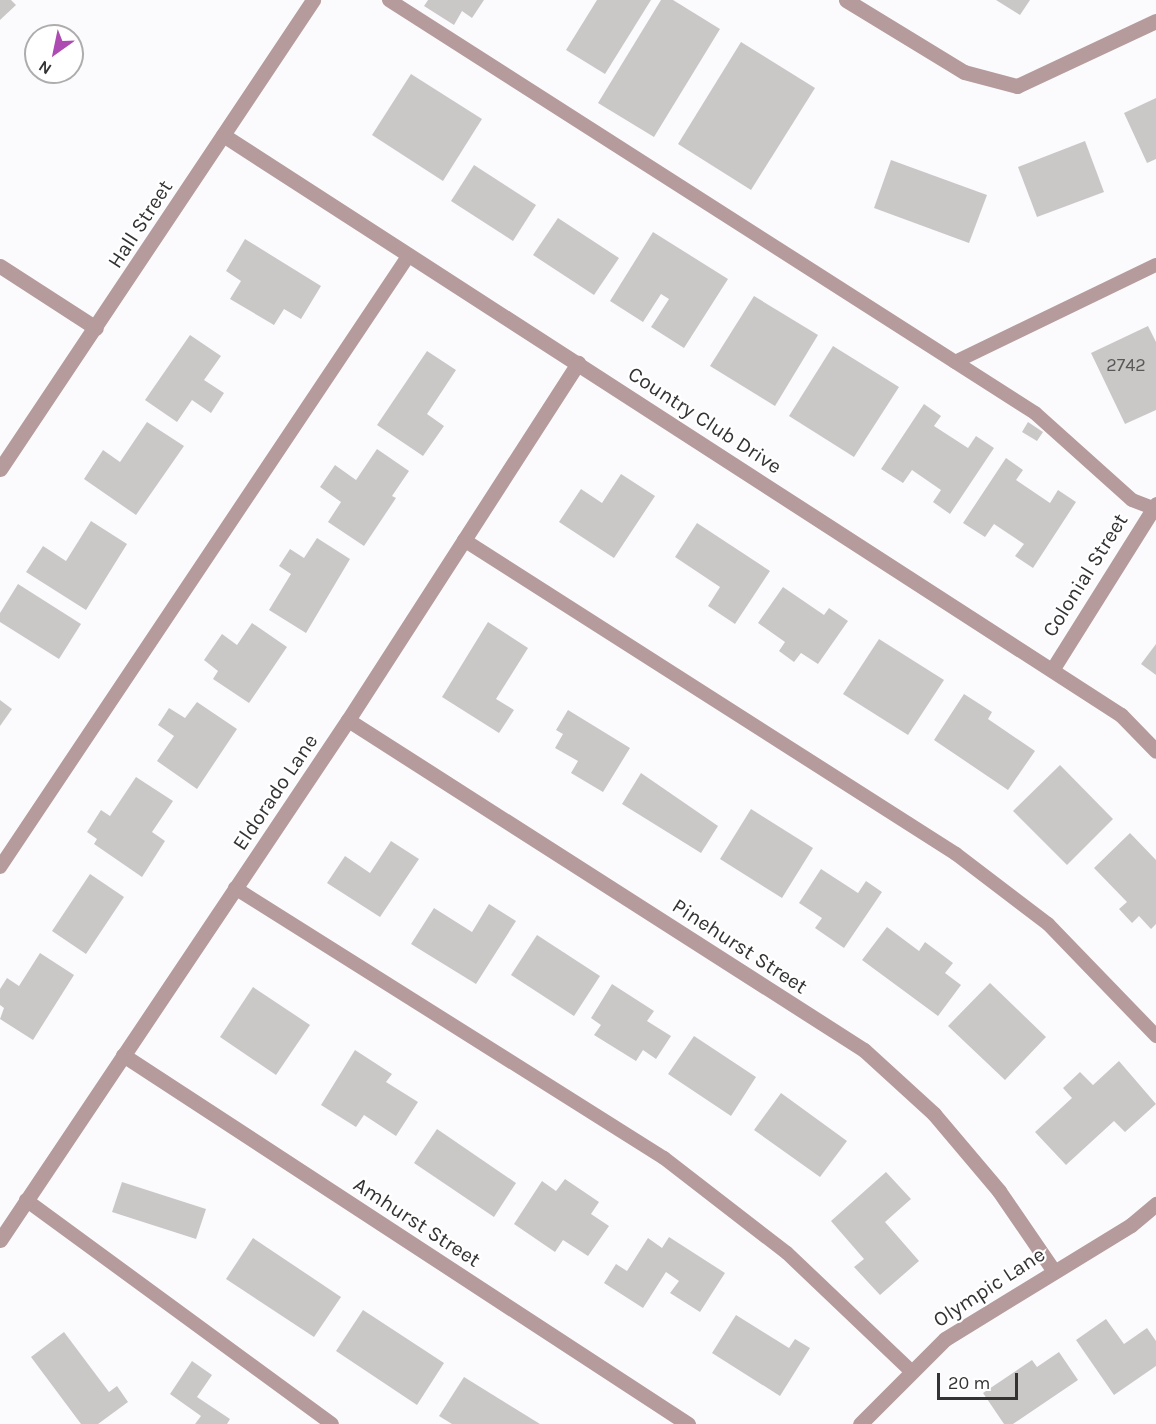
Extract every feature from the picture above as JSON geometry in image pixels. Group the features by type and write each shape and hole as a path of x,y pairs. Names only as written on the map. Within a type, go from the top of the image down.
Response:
{"street":[{"name":"Hall Street","path":"0,469 313,0"},
{"path":"846,0 964,72 1017,86 1156,21"},
{"name":"Country Club Drive","path":"222,135 1121,715 1156,751"},
{"path":"0,266 96,328"},
{"name":"Eldorado Lane","path":"0,1238 348,720 578,363"},
{"name":"Colonial Street","path":"1052,670 1155,507"},
{"name":"Pinehurst Street","path":"348,720 864,1050 934,1114 999,1191 1053,1270"},
{"name":"Amhurst Street","path":"123,1055 688,1424"},
{"name":"Olympic Lane","path":"860,1424 945,1339 1053,1270 1131,1225 1156,1204"}],"lane":[{"path":"389,0 1035,413 1132,500 1155,507"},
{"path":"0,867 409,255"},
{"path":"955,362 1156,265"},
{"path":"464,540 956,854 1048,924 1156,1036"},
{"path":"235,888 664,1158 787,1253 911,1371"},
{"path":"26,1200 332,1424"}],"building":[{"path":"0,0 11,0 16,5 0,20"},
{"path":"428,0 484,0 472,18 462,11 454,25 424,6"},
{"path":"597,0 651,0 605,74 566,50"},
{"path":"661,0 673,0 720,29 654,137 598,103"},
{"path":"996,0 1030,0 1020,15"},
{"path":"741,42 815,88 751,190 678,144"},
{"path":"411,74 482,119 443,181 372,135"},
{"path":"1156,98 1156,159 1147,163 1124,113"},
{"path":"1085,141 1104,192 1037,217 1018,167"},
{"path":"891,160 987,195 969,243 874,208"},
{"path":"474,165 536,205 513,241 451,201"},
{"path":"558,218 619,258 594,295 533,255"},
{"path":"653,232 728,279 684,348 651,327 669,299 661,294 643,322 610,301"},
{"path":"245,239 321,286 301,319 284,309 274,325 230,299 241,281 226,271"},
{"path":"754,296 818,335 775,406 710,366"},
{"path":"1148,326 1156,342 1156,410 1125,424 1091,353"},
{"path":"190,335 221,356 204,380 224,393 211,413 192,400 177,422 145,400"},
{"path":"833,346 899,387 854,457 789,416"},
{"path":"427,351 456,370 427,414 444,426 423,456 377,425"},
{"path":"924,404 941,416 934,426 968,448 976,436 994,448 950,514 933,502 941,490 912,470 903,483 881,469"},
{"path":"147,422 184,446 136,515 84,479 103,450 120,462"},
{"path":"1028,422 1043,432 1037,441 1022,432"},
{"path":"377,449 409,471 392,496 396,498 364,546 328,522 341,502 320,487 335,465 356,480"},
{"path":"1006,458 1023,470 1016,480 1050,503 1058,490 1076,502 1033,568 1015,556 1024,544 994,524 985,537 963,523"},
{"path":"621,474 655,496 614,558 559,522 581,489 602,503"},
{"path":"91,521 127,544 86,610 26,572 43,546 66,561"},
{"path":"697,523 770,571 735,624 708,606 720,587 675,557"},
{"path":"317,538 350,559 306,633 269,610 291,574 279,566 290,549 304,558"},
{"path":"18,584 81,624 59,659 0,622 0,613"},
{"path":"783,587 824,615 829,608 848,621 818,664 801,653 794,662 779,651 785,642 758,623"},
{"path":"488,622 528,648 496,699 514,710 499,733 442,697"},
{"path":"252,623 287,647 249,703 213,679 218,671 204,660 222,634 237,645"},
{"path":"879,639 944,680 908,735 843,694"},
{"path":"1156,644 1156,675 1141,664"},
{"path":"964,694 992,712 988,719 1035,751 1008,790 934,740"},
{"path":"0,700 12,709 0,726"},
{"path":"197,702 237,729 197,789 157,761 174,736 158,725 169,708 185,718"},
{"path":"568,710 630,748 603,792 571,773 578,761 555,748 563,734 556,730"},
{"path":"1060,765 1113,819 1067,865 1013,811"},
{"path":"641,773 718,826 701,853 622,804"},
{"path":"136,777 173,801 152,832 165,841 142,877 94,844 97,839 87,832 101,810 110,816"},
{"path":"751,809 813,848 782,898 720,859"},
{"path":"1130,833 1156,860 1156,924 1151,929 1139,916 1132,923 1119,909 1127,902 1094,868"},
{"path":"391,841 419,859 380,917 327,883 345,856 370,873"},
{"path":"821,869 858,893 866,881 882,892 844,948 815,928 822,918 799,903"},
{"path":"90,874 124,897 86,954 52,931"},
{"path":"489,904 516,921 476,984 411,944 434,908 472,932"},
{"path":"887,927 919,951 925,942 953,963 945,973 961,985 938,1016 862,960"},
{"path":"537,935 600,976 574,1016 511,975"},
{"path":"40,953 74,975 33,1040 0,1019 4,1008 0,1005 0,989 7,978 19,986"},
{"path":"990,983 1046,1037 1005,1080 948,1026"},
{"path":"612,984 654,1011 647,1021 671,1036 656,1059 643,1050 636,1061 594,1035 601,1025 591,1018"},
{"path":"253,987 310,1025 276,1075 220,1037"},
{"path":"694,1036 756,1077 731,1116 668,1074"},
{"path":"355,1050 392,1074 386,1082 418,1102 396,1136 364,1115 356,1127 321,1105"},
{"path":"1119,1061 1156,1104 1125,1132 1114,1121 1066,1165 1035,1132 1072,1098 1063,1088 1080,1072 1093,1085"},
{"path":"781,1093 847,1141 820,1177 754,1130"},
{"path":"437,1129 516,1183 494,1217 414,1163"},
{"path":"886,1172 911,1199 885,1222 919,1261 880,1295 854,1267 864,1259 831,1221"},
{"path":"565,1179 599,1202 591,1214 609,1226 588,1256 563,1240 555,1252 514,1224 542,1181 556,1191"},
{"path":"122,1182 206,1209 196,1239 112,1212"},
{"path":"669,1237 725,1273 700,1312 670,1293 679,1281 666,1272 643,1308 604,1283 616,1264 627,1271 648,1238 662,1248"},
{"path":"253,1238 341,1297 314,1337 226,1279"},
{"path":"363,1310 444,1363 417,1405 336,1351"},
{"path":"736,1315 789,1348 795,1339 810,1348 780,1396 712,1353"},
{"path":"1106,1319 1124,1344 1147,1328 1156,1341 1156,1366 1114,1395 1076,1340"},
{"path":"64,1332 109,1392 117,1386 128,1402 98,1424 81,1424 31,1357"},
{"path":"1059,1352 1078,1380 1013,1424 1004,1424 983,1393 1032,1360 1037,1367"},
{"path":"192,1361 212,1375 197,1397 230,1419 227,1424 195,1424 201,1416 170,1394"},
{"path":"464,1377 540,1424 452,1424 439,1416"}]}
